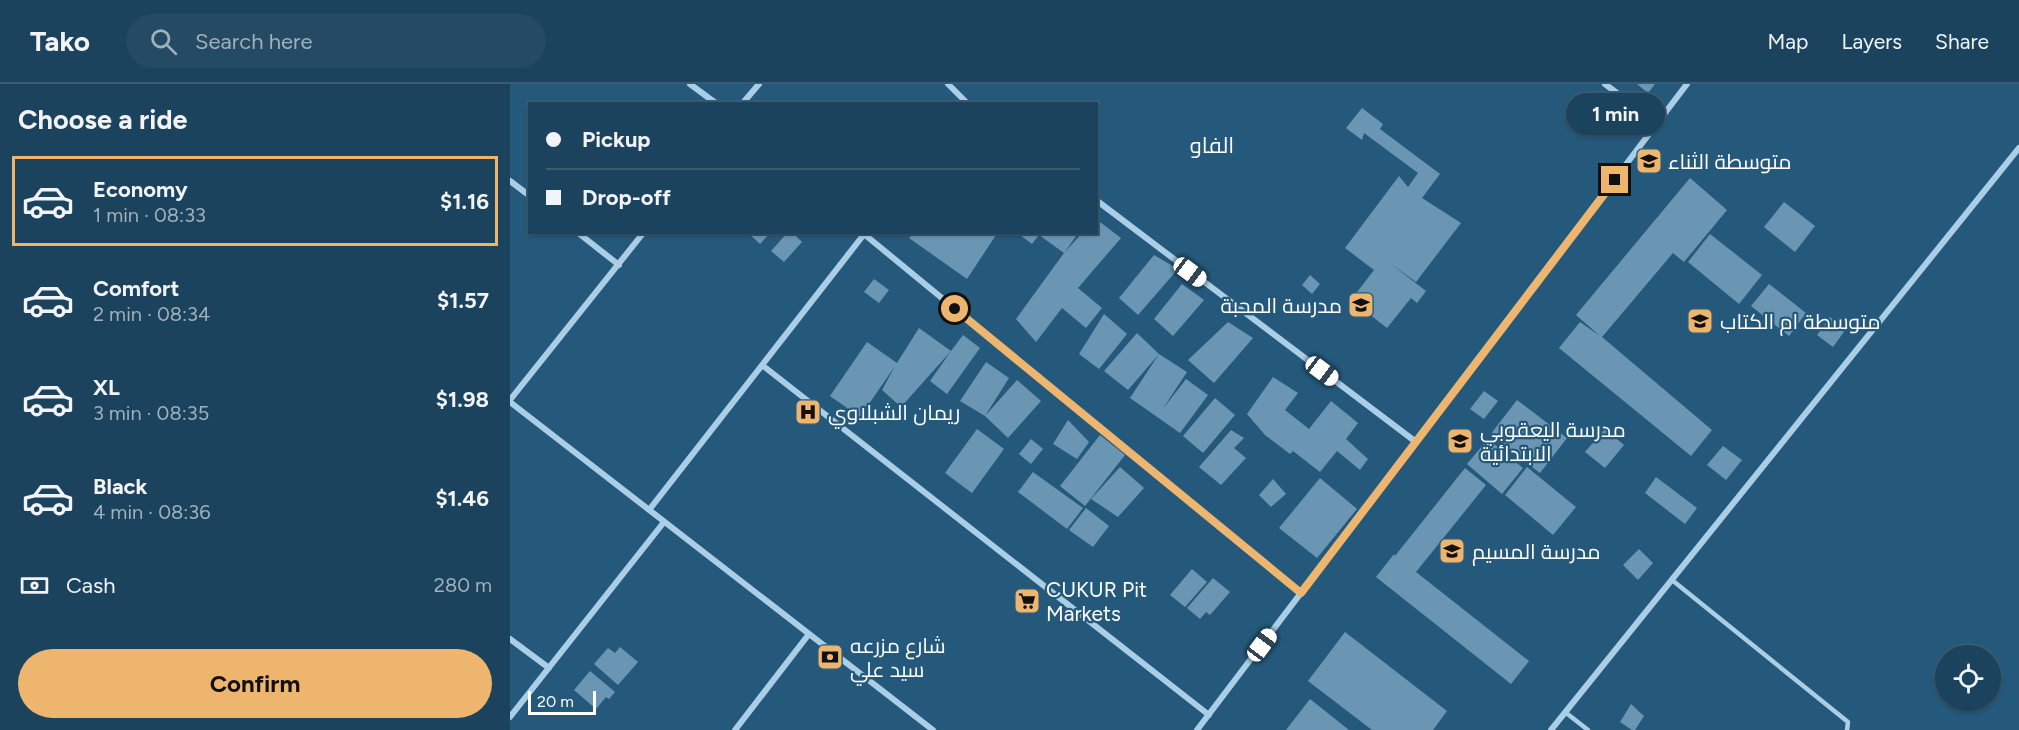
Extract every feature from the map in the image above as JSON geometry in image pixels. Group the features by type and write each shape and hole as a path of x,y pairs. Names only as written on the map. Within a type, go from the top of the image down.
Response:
{"street":[{"path":"690,84 714,102"},
{"path":"744,102 759,84"},
{"path":"948,84 966,102"},
{"path":"1605,84 1657,123"},
{"path":"1197,730 1687,84"},
{"path":"1551,730 2019,148"},
{"path":"510,181 528,194"},
{"path":"1098,202 1416,442"},
{"path":"580,234 620,265"},
{"path":"643,234 510,401 933,730"},
{"path":"649,510 864,234"},
{"path":"866,234 1301,593"},
{"path":"762,365 1209,715"},
{"path":"510,717 664,522"},
{"path":"735,730 809,634"},
{"path":"510,639 549,668"}],"lane":[{"path":"1672,580 1848,722 1847,730"},
{"path":"1565,712 1588,730"}],"building":[{"path":"1637,84 1655,84 1648,93"},
{"path":"1362,108 1383,124 1380,129 1440,174 1422,198 1461,223 1416,282 1391,264 1426,291 1417,303 1411,298 1387,328 1351,300 1374,270 1345,248 1399,176 1408,187 1418,173 1364,133 1362,140 1346,128"},
{"path":"1690,178 1727,210 1684,262 1673,253 1602,337 1712,430 1691,456 1559,348 1580,322 1600,336 1576,315"},
{"path":"1784,202 1815,226 1795,252 1764,227"},
{"path":"1098,221 1121,238 1078,288 1102,308 1086,328 1062,308 1036,342 1016,319 1064,253 1081,234 1098,234"},
{"path":"749,234 769,234 760,244"},
{"path":"786,234 794,234 802,242 784,262 771,251"},
{"path":"913,234 997,234 967,279 909,238"},
{"path":"1019,234 1078,234 1064,253 1039,235 1032,244"},
{"path":"1710,234 1762,275 1739,304 1688,262"},
{"path":"1154,255 1178,269 1138,315 1119,298"},
{"path":"1310,275 1320,284 1312,294 1302,285"},
{"path":"874,279 889,290 879,303 864,292"},
{"path":"1182,284 1204,300 1173,336 1154,319"},
{"path":"1769,284 1806,313 1789,336 1751,306"},
{"path":"1104,314 1127,334 1099,369 1079,354"},
{"path":"1830,317 1846,329 1833,347 1817,335"},
{"path":"1228,322 1253,338 1214,383 1188,360"},
{"path":"919,328 951,351 901,407 882,390 895,366 860,417 830,396 867,342 897,363"},
{"path":"1137,333 1159,354 1128,390 1104,371"},
{"path":"963,335 980,348 947,394 930,381"},
{"path":"1159,354 1187,372 1162,410 1186,379 1208,395 1180,433 1130,398"},
{"path":"986,362 1009,378 985,416 960,401"},
{"path":"1273,377 1298,393 1285,410 1309,429 1331,401 1358,423 1346,439 1368,459 1360,470 1337,451 1320,472 1293,451 1290,454 1265,435 1247,414"},
{"path":"1017,380 1041,401 1008,438 985,416"},
{"path":"1484,391 1498,401 1484,419 1470,409"},
{"path":"1215,398 1235,415 1203,453 1183,436"},
{"path":"1517,400 1567,438 1540,473 1490,435"},
{"path":"1068,420 1089,442 1077,459 1053,444"},
{"path":"977,429 1004,449 972,493 945,473"},
{"path":"1605,429 1624,445 1605,468 1585,452"},
{"path":"1231,430 1244,438 1234,448 1246,458 1221,485 1199,467"},
{"path":"1100,435 1125,455 1085,506 1060,486"},
{"path":"1031,439 1043,449 1031,464 1019,454"},
{"path":"1488,439 1523,468 1502,494 1467,464"},
{"path":"1723,446 1742,460 1726,480 1707,465"},
{"path":"1120,467 1144,488 1118,517 1091,499"},
{"path":"1527,467 1576,507 1553,535 1505,495"},
{"path":"1465,468 1486,485 1416,572 1529,661 1511,684 1376,577"},
{"path":"1033,472 1083,508 1067,529 1018,492"},
{"path":"1656,477 1697,508 1685,524 1645,493"},
{"path":"1320,478 1357,509 1317,558 1279,528"},
{"path":"1273,479 1286,494 1271,507 1259,495"},
{"path":"1086,508 1109,526 1093,547 1069,530"},
{"path":"1639,549 1653,563 1638,580 1623,565"},
{"path":"1192,569 1207,582 1185,607 1170,595"},
{"path":"1213,578 1230,592 1210,615 1206,612 1200,619 1187,608"},
{"path":"1345,632 1447,711 1433,730 1372,730 1308,681"},
{"path":"620,647 638,662 618,685 594,664 608,648 615,653"},
{"path":"590,671 615,692 609,699 606,697 596,709 574,690"},
{"path":"1310,699 1349,730 1286,730"},
{"path":"1631,704 1644,716 1635,730 1620,722"}],"place":[{"name":"متوسطة الثناء","path":"1649,161"},
{"name":"مدرسة المحبة","path":"1361,305"},
{"name":"متوسطة ام الكتاب","path":"1700,321"},
{"name":"ريمان الشبلاوي","path":"808,412"},
{"name":"مدرسة اليعقوبي الابتدائية","path":"1460,441"},
{"name":"مدرسة المسيم","path":"1452,551"},
{"name":"CUKUR Pit Markets","path":"1027,601"},
{"name":"شارع مزرعه سيد علي","path":"830,657"}],"district":[{"name":"الفاو","path":"1212,145"}],"route":[{"path":"955,309 1301,593 1615,180"}]}
